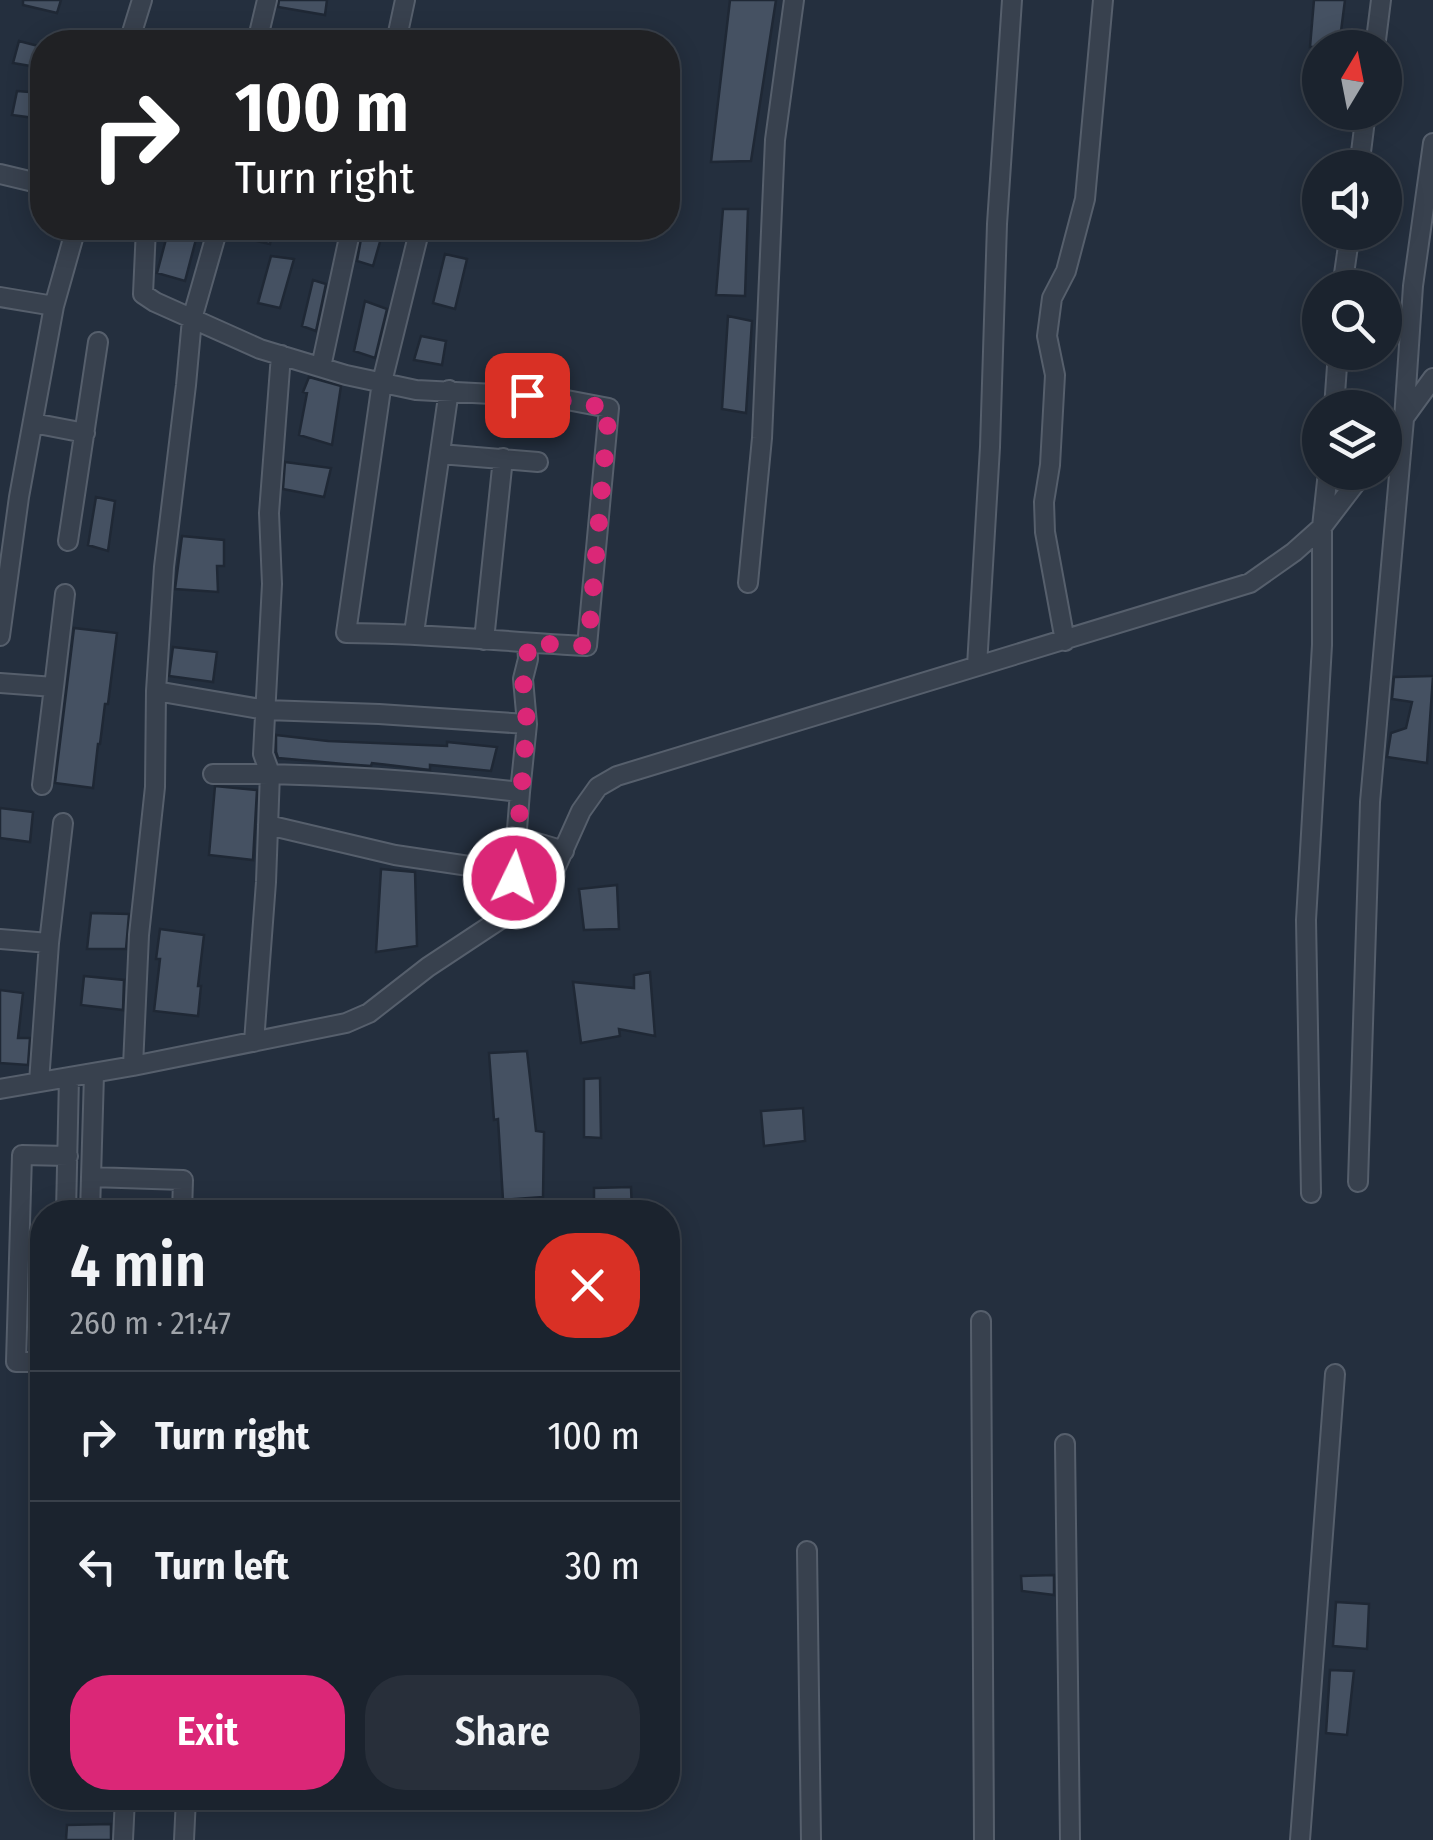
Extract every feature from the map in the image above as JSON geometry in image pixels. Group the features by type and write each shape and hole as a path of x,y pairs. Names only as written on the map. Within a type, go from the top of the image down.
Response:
{"street":[{"path":"133,30 142,0"},
{"path":"260,30 267,0"},
{"path":"399,30 405,0"},
{"path":"748,584 762,438 775,140 794,0"},
{"path":"977,666 990,446 997,224 1012,0"},
{"path":"1065,640 1045,532 1055,375 1047,336 1052,298 1066,271 1085,198 1103,0"},
{"path":"1378,30 1382,0"},
{"path":"1358,1182 1370,802 1413,286 1433,144"},
{"path":"0,174 30,181"},
{"path":"0,636 32,423 54,306 73,240"},
{"path":"146,240 144,294 260,350 321,367 382,382 416,390 551,398 609,408 588,646 414,633 346,633 382,382 417,240"},
{"path":"133,1066 139,935 155,787 164,567 192,318 215,240"},
{"path":"321,367 349,240"},
{"path":"0,298 54,306"},
{"path":"68,540 98,342"},
{"path":"254,1042 268,825 270,774 262,754 272,584 270,513 281,356"},
{"path":"1402,422 1433,378"},
{"path":"414,633 448,390"},
{"path":"32,423 84,433"},
{"path":"440,454 538,462"},
{"path":"484,640 503,458"},
{"path":"1311,1193 1306,920 1322,645 1322,527 1326,490"},
{"path":"0,1089 254,1042 346,1023 369,1013 428,967 546,889 581,812 598,787 617,776 1250,583 1322,527 1350,490"},
{"path":"42,785 65,594"},
{"path":"514,878 527,724 523,679 527,643"},
{"path":"0,683 54,687"},
{"path":"156,691 266,710 527,724"},
{"path":"213,774 453,784 520,792"},
{"path":"39,1082 63,824"},
{"path":"268,825 395,855 469,866"},
{"path":"517,836 564,851"},
{"path":"0,940 49,943"},
{"path":"90,1200 94,1074"},
{"path":"66,1200 69,1078"},
{"path":"30,1362 16,1362 22,1155 68,1156"},
{"path":"91,1177 183,1180 182,1200"},
{"path":"981,1322 984,1840"},
{"path":"1300,1840 1335,1374"},
{"path":"1065,1444 1070,1840"},
{"path":"806,1551 812,1840"},
{"path":"124,1840 125,1810"},
{"path":"184,1840 185,1810"}],"building":[{"path":"23,0 61,0 57,13 23,5"},
{"path":"279,0 327,0 325,15 278,7"},
{"path":"730,0 776,0 751,161 711,162"},
{"path":"1314,0 1345,0 1341,30 1311,30"},
{"path":"19,41 30,44 30,66 13,63"},
{"path":"17,91 30,92 30,117 12,115"},
{"path":"723,209 748,209 745,296 716,295"},
{"path":"166,240 196,240 185,281 157,273"},
{"path":"361,240 381,240 373,266 357,261"},
{"path":"445,254 467,259 455,309 433,303"},
{"path":"271,256 294,259 280,308 258,303"},
{"path":"313,280 326,284 316,331 302,326"},
{"path":"365,301 387,309 375,358 354,351"},
{"path":"728,316 752,321 746,413 722,409"},
{"path":"421,336 446,341 442,365 414,360"},
{"path":"309,377 341,386 332,445 299,435 307,393 303,392"},
{"path":"285,462 331,468 324,497 283,489"},
{"path":"96,497 115,501 108,551 88,545"},
{"path":"182,536 224,540 224,566 217,566 218,592 175,589"},
{"path":"74,628 117,633 93,788 55,783"},
{"path":"173,647 217,652 213,682 169,676"},
{"path":"1433,676 1427,763 1387,757 1391,733 1406,728 1412,702 1392,699 1394,677"},
{"path":"276,735 328,741 447,746 447,742 497,747 491,771 430,765 430,770 278,758"},
{"path":"215,786 257,790 253,860 209,855"},
{"path":"0,808 33,812 30,842 0,838"},
{"path":"381,869 415,872 417,946 376,952"},
{"path":"617,885 619,929 584,930 579,889"},
{"path":"91,913 129,914 126,949 87,949"},
{"path":"160,929 204,935 198,1016 154,1011"},
{"path":"650,972 655,1036 619,1029 620,1036 581,1043 573,982 634,988 634,975"},
{"path":"84,976 124,980 123,1010 81,1005"},
{"path":"0,990 23,993 18,1038 30,1038 28,1065 0,1063"},
{"path":"527,1051 536,1131 544,1132 543,1197 503,1200 489,1053"},
{"path":"600,1078 601,1138 584,1137 584,1079"},
{"path":"803,1108 805,1141 764,1146 761,1111"},
{"path":"631,1187 632,1200 594,1200 594,1188"},
{"path":"1054,1575 1054,1595 1022,1591 1021,1576"},
{"path":"1336,1602 1369,1604 1367,1649 1333,1646"},
{"path":"1330,1670 1354,1671 1347,1735 1326,1733"},
{"path":"111,1824 111,1840 66,1840 67,1825"}],"route":[{"path":"514,878 527,724 523,679 527,643 588,646 609,408 527,395"}]}
